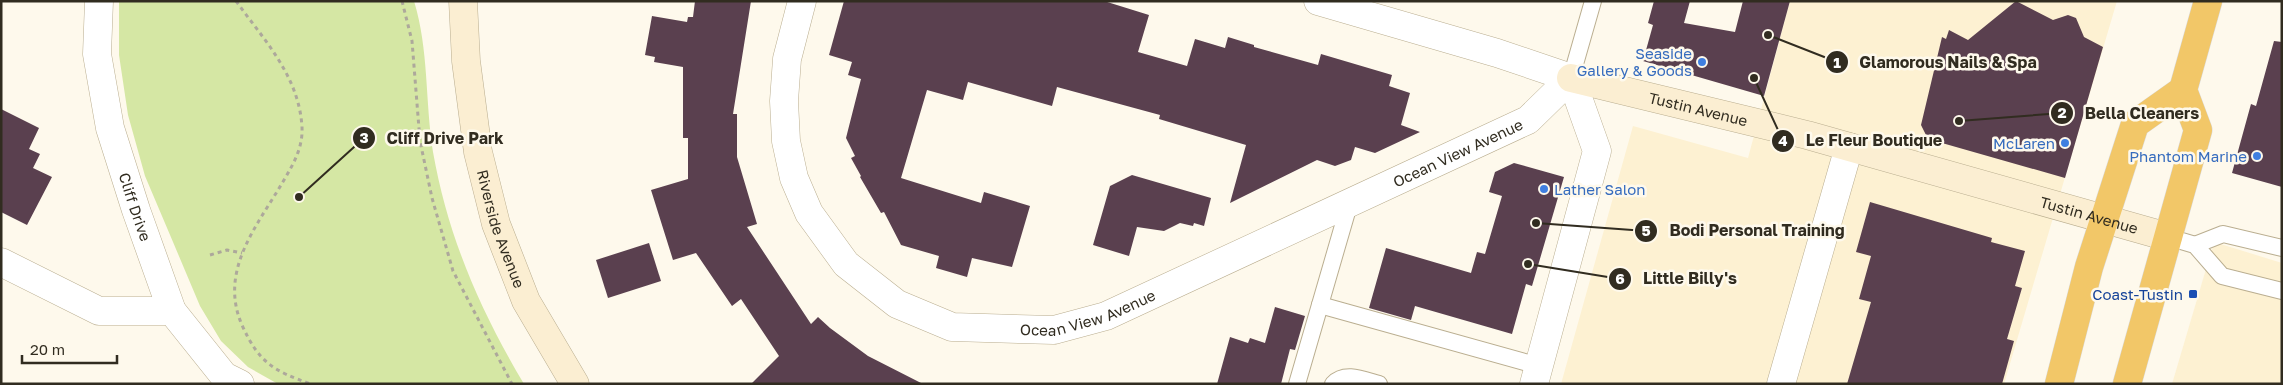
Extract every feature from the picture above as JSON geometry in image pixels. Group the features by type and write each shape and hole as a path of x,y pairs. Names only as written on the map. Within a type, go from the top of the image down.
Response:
{"highway":[{"path":"2127,384 2198,130 2183,90 2208,1"},
{"path":"2059,384 2089,267 2134,124 2183,90"}],"street":[{"name":"Cliff Drive","path":"99,1 97,54 110,128 136,210 172,311 226,381"},
{"name":"Riverside Avenue","path":"463,1 466,61 478,152 496,224 526,301 575,384"},
{"name":"Ocean View Avenue","path":"802,1 787,59 784,102 786,141 794,178 809,213 846,264 889,299 896,304 952,327 1054,330 1106,316 1528,120 1571,78"},
{"name":"Tustin Avenue","path":"1318,1 1497,53 1571,78 1849,147 2168,237"},
{"path":"1536,375 1597,151 1571,78"},
{"path":"1781,384 1849,147"},
{"path":"1,262 99,311 172,311"}],"lane":[{"path":"1571,78 1593,1"},
{"path":"1303,382 1320,305 1348,205"},
{"path":"2195,245 2223,234 2282,248"},
{"path":"2168,237 2195,245 2222,276 2282,291"},
{"path":"1320,305 1536,375"},
{"path":"1333,384 1340,377 1350,377 1379,384"}],"path":[{"path":"236,1 286,70 298,106 302,127 301,147 292,167 242,252 236,270 234,286 235,304 247,337 258,356 270,366 312,384"},
{"path":"402,1 412,41 420,141 432,198 452,271 512,384"},
{"path":"210,255 227,250 242,252"}],"shaded area":[{"path":"1790,1 2117,1 2004,384 1561,384 1633,126 1748,158"},
{"path":"2214,242 2282,263 2282,384 2172,384"}],"green space":[{"path":"119,1 414,1 422,38 433,152 447,214 480,300 524,384 278,384 248,367 221,341 200,306 145,176 128,115 119,55"}],"building":[{"path":"695,1 751,1 733,114 737,114 737,157 757,224 747,227 811,324 818,317 868,356 923,384 751,384 779,356 741,299 732,306 696,253 673,260 651,190 688,179 688,138 683,138 683,67 654,62 655,57 645,55 652,16 687,22 688,17 693,17"},
{"path":"844,1 1104,1 1149,15 1138,52 1187,66 1195,39 1225,48 1228,37 1254,45 1254,47 1318,65 1321,54 1392,75 1389,86 1410,93 1401,125 1420,132 1375,153 1355,147 1351,160 1335,166 1317,160 1230,203 1246,145 1159,119 1160,115 1057,87 1052,106 968,82 963,100 927,90 901,178 981,203 984,192 1030,206 1012,267 972,258 967,277 936,268 939,256 901,245 884,212 881,213 851,158 855,156 846,138 861,79 848,75 852,62 829,55"},
{"path":"1654,1 1690,1 1684,23 1735,32 1743,1 1790,1 1764,96 1643,61 1653,25 1648,23"},
{"path":"2016,1 2053,20 2068,15 2076,18 2084,37 2103,47 2065,178 1928,139 1921,125 1942,37 1946,39 1949,30 1968,40"},
{"name":"Phantom Marine","path":"2274,41 2282,42 2282,187 2232,173 2251,104 2256,106"},
{"path":"1,109 39,128 29,149 40,154 33,168 52,177 27,225 1,212"},
{"path":"1514,163 1564,177 1532,286 1526,284 1512,334 1415,306 1411,320 1369,308 1386,248 1471,273 1477,252 1485,254 1502,196 1489,192 1495,172"},
{"path":"1132,175 1211,198 1204,226 1194,223 1193,226 1180,223 1164,231 1137,227 1129,256 1093,245 1110,186"},
{"path":"1870,202 1992,238 1991,242 2025,251 2015,286 2022,288 2007,339 2014,341 2002,384 1847,384 1871,302 1859,299 1871,256 1856,252"},
{"path":"649,243 661,281 608,298 596,260"},
{"path":"1275,307 1305,316 1295,350 1290,349 1281,384 1217,384 1230,337 1248,343 1250,338 1265,343"}],"place":[{"name":"Glamorous Nails & Spa","path":"1768,35"},
{"name":"Seaside Gallery & Goods","path":"1702,62"},
{"name":"Le Fleur Boutique","path":"1754,78"},
{"name":"Bella Cleaners","path":"1959,121"},
{"name":"McLaren","path":"2065,143"},
{"name":"Phantom Marine","path":"2257,156"},
{"name":"Lather Salon","path":"1544,189"},
{"name":"Cliff Drive Park","path":"299,197"},
{"name":"Bodi Personal Training","path":"1536,223"},
{"name":"Little Billy's","path":"1528,264"},
{"name":"Coast-Tustin","path":"2193,294"}]}
